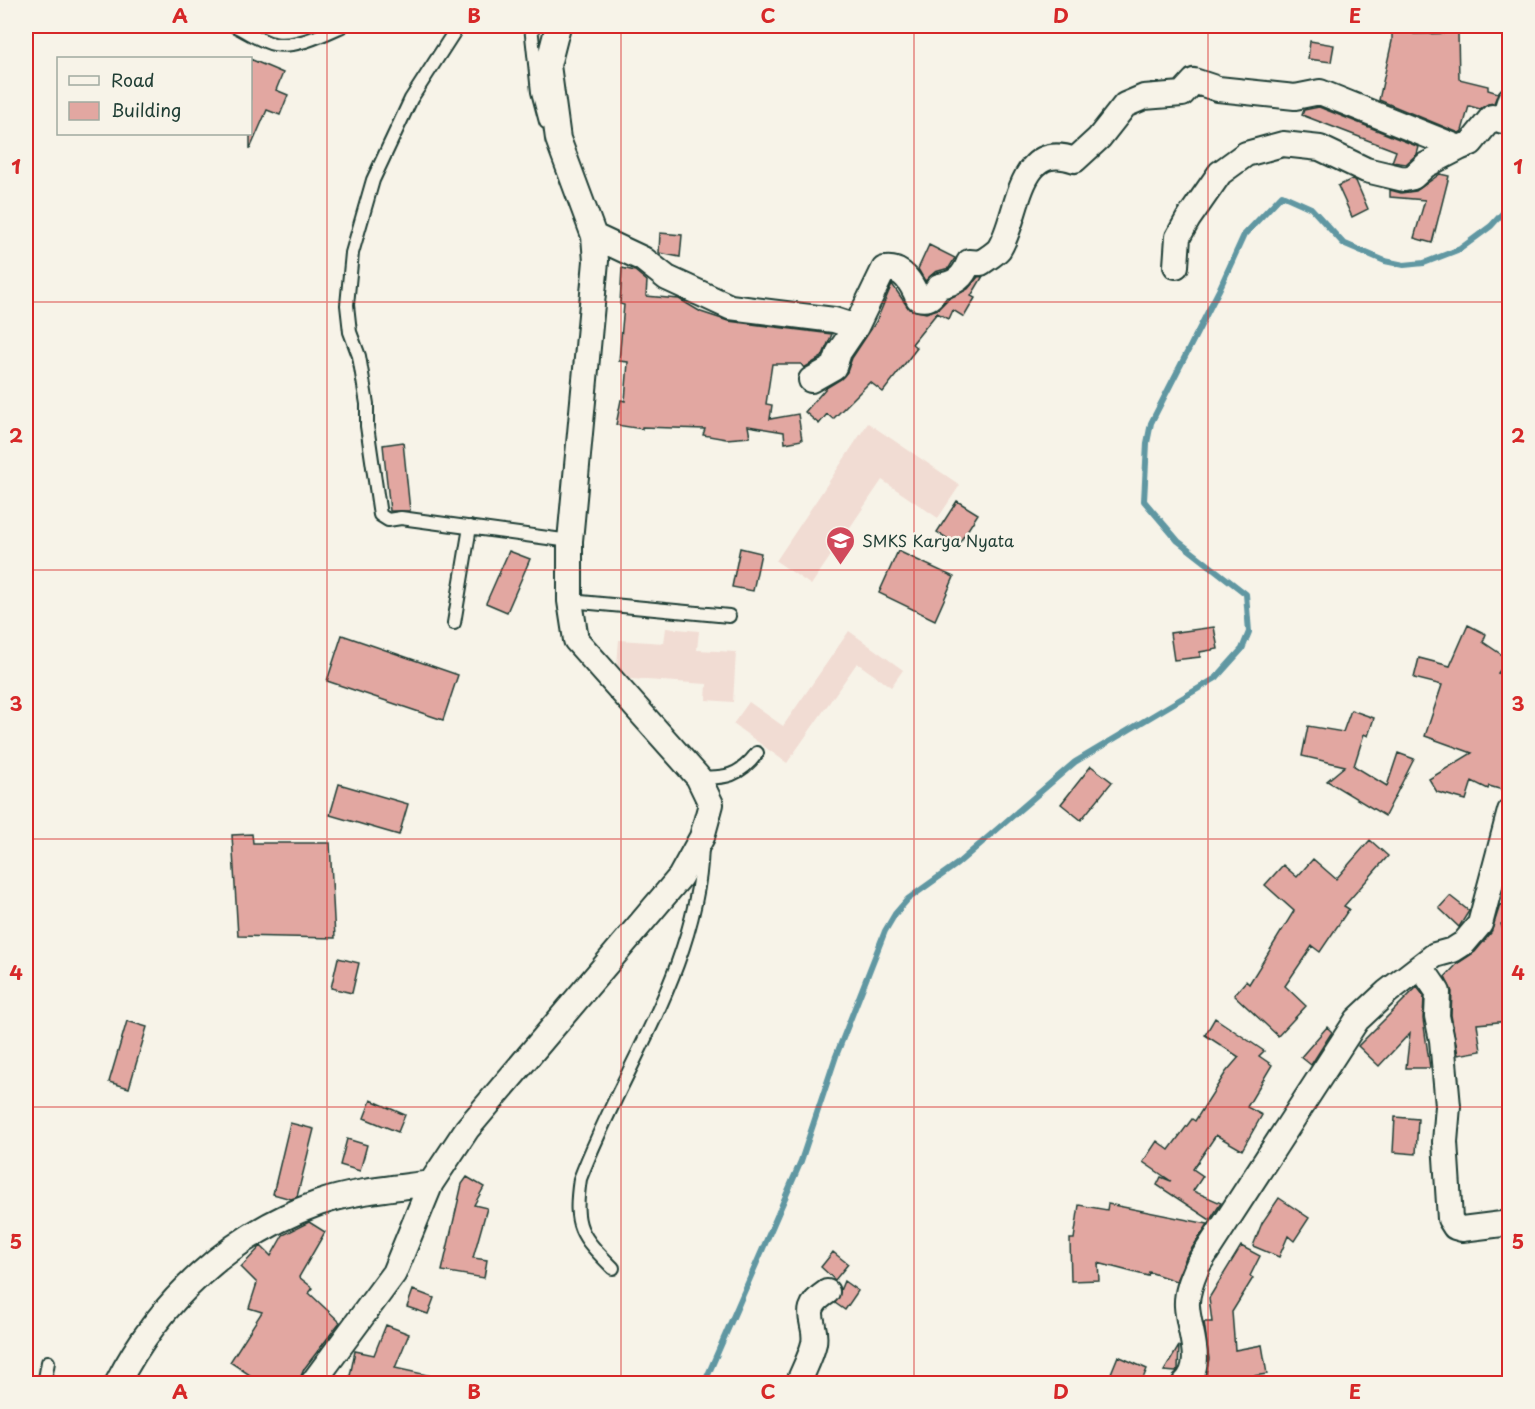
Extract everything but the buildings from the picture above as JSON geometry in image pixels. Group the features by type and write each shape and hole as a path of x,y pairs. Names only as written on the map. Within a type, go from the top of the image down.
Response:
{"street":[{"path":"312,1383 394,1273 431,1183 467,1129 680,877 702,837 711,804 698,777 576,640 570,601 570,541 596,261 594,236 558,139 548,65 558,26"},
{"path":"811,380 834,367 839,352 856,327 884,269 890,268 908,277 918,298 928,299 934,295 939,286 956,281 965,274 969,262 981,263 998,250 1009,226 1019,190 1035,165 1048,156 1061,155 1075,160 1099,138 1125,105 1144,97 1182,93 1194,81 1218,89 1286,96 1320,92 1459,148"},
{"path":"1176,266 1178,237 1188,219 1220,173 1246,154 1283,144 1320,148 1366,170 1404,179 1413,177 1426,165 1471,143 1492,117 1503,121 1509,99"},
{"path":"594,236 643,259 667,278 730,307 834,320 856,327"},
{"path":"1184,1383 1193,1372 1193,1338 1187,1305 1198,1265 1357,1020 1387,992 1435,956 1454,950 1464,943 1480,924 1509,811"},
{"path":"1422,967 1438,992 1437,1016 1443,1040 1448,1106 1444,1142 1450,1219 1455,1227 1462,1228 1509,1223"},
{"path":"117,1383 133,1354 166,1309 185,1288 234,1246 285,1216 321,1202 431,1183"},
{"path":"798,1383 814,1341 814,1330 809,1321 813,1305 827,1292"}],"lane":[{"path":"235,26 273,44 294,43 321,36 342,26"},
{"path":"458,26 411,99 374,180 352,253 347,305 350,332 359,356 367,404 367,426 380,515 388,520 401,518 570,541"},
{"path":"531,26 540,104 549,129 558,139"},
{"path":"454,623 470,527"},
{"path":"570,601 729,616"},
{"path":"698,777 733,776 748,765 757,753"},
{"path":"613,1268 588,1243 579,1228 577,1201 580,1179 674,976 699,893 702,837"},
{"path":"44,1383 48,1362"}],"shaded area":[{"path":"868,423 960,485 938,518 882,480 811,585 776,561"},
{"path":"666,628 699,631 697,650 736,652 733,702 706,700 707,684 616,678 619,640 664,643"},
{"path":"849,631 903,670 891,687 857,663 787,763 733,724 749,702 783,726"}],"waterway":[{"path":"704,1384 801,1161 836,1056 885,931 895,914 908,899 957,864 1075,762 1216,678 1242,649 1249,632 1246,594 1178,541 1144,501 1147,443 1151,423 1219,290 1244,235 1282,195 1311,208 1343,243 1385,261 1404,265 1424,263 1460,249 1491,226 1510,205"}],"place":[{"name":"SMKS Karya Nyata","path":"841,566"}]}
